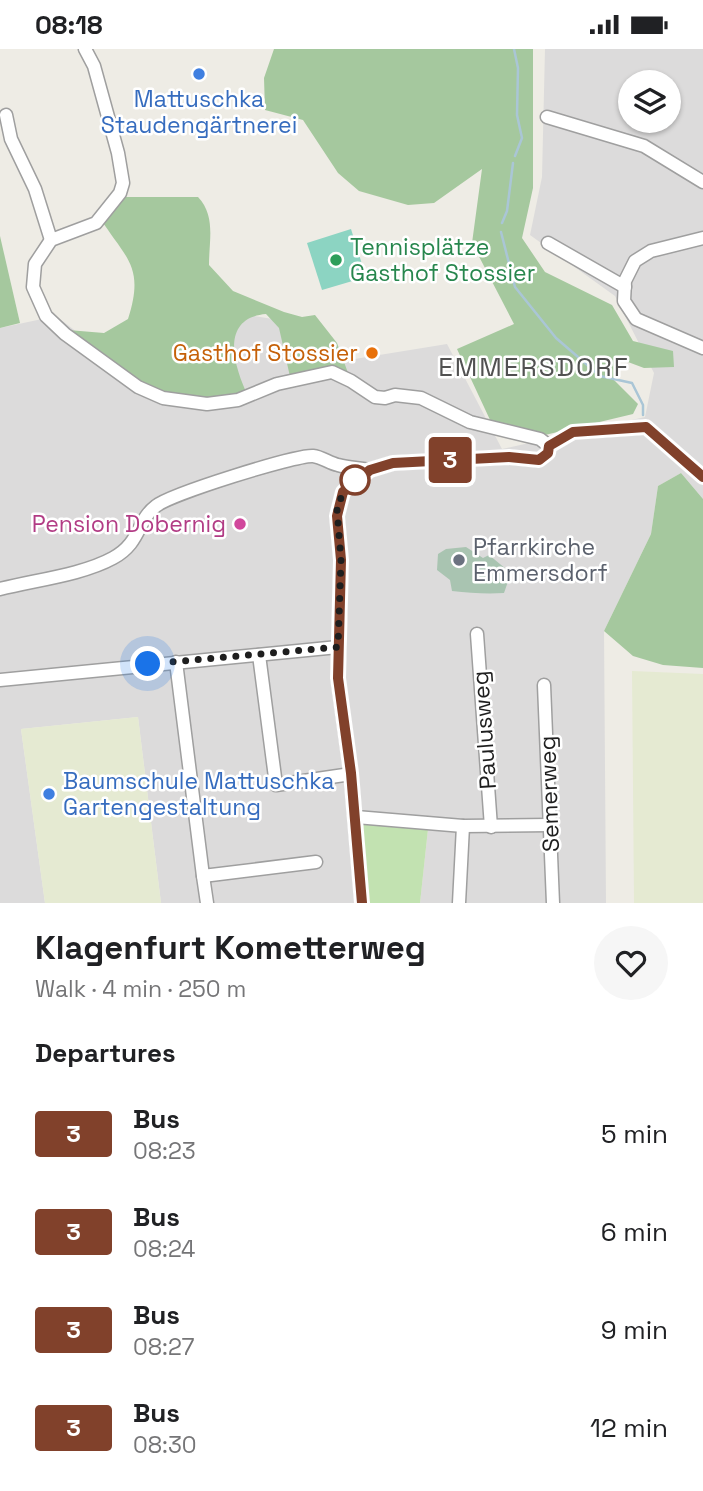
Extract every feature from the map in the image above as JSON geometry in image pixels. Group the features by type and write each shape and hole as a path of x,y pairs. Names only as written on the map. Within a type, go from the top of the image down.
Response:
{"street":[{"path":"0,589 64,574 110,559 121,553 135,539 152,508 160,502 206,485 302,457 320,458 339,465 370,470 406,462 509,457 539,460 548,453 549,446 545,440 470,422 421,398 395,395 375,397 332,372 277,384 238,400 206,404 163,398 138,387 100,361 46,316 33,287 35,264 51,240 96,223 120,193 123,183 118,153 94,66 85,49"},
{"path":"6,115 11,139 35,189 51,240"},
{"path":"547,117 644,146 703,182"},
{"path":"703,238 651,251 635,261 625,287 624,301 636,319 703,348"},
{"path":"548,243 625,287"},
{"path":"549,446 573,432 646,427 703,477"},
{"path":"339,465 343,492 337,516 341,560 338,678 356,817 362,903"},
{"path":"343,492 370,470"},
{"name":"Paulusweg","path":"477,634 491,827"},
{"path":"0,680 338,647"},
{"path":"258,655 276,785 351,773"},
{"path":"176,662 207,903"},
{"name":"Semerweg","path":"544,685 553,903"},
{"path":"356,817 463,826 551,825"},
{"path":"459,903 463,826"},
{"path":"203,876 316,862"}],"shaded area":[{"path":"545,49 703,49 703,499 681,473 658,486 651,534 604,631 606,903 420,903 428,829 363,824 368,903 161,903 138,717 21,729 45,903 0,903 0,328 56,316 142,382 236,313 279,320 330,363 447,344 502,449 645,417 654,373 615,296 530,235 542,177"}],"green space":[{"path":"274,49 533,49 533,188 522,238 545,272 612,305 633,341 673,351 674,367 644,368 620,359 613,379 638,404 633,414 545,435 491,422 457,349 514,324 472,243 482,169 434,203 408,205 359,191 338,173 303,120 265,110 264,78"},
{"path":"124,197 198,197 204,204 209,220 209,265 233,291 284,312 302,317 315,315 337,343 351,381 341,377 291,381 279,328 266,314 251,317 241,324 236,334 235,358 248,396 230,401 157,396 68,330 104,333 128,319 134,287 130,264 100,218"},
{"name":"Tennisplätze Gasthof Stossier","path":"351,229 366,277 322,290 307,243"},
{"path":"0,236 20,323 0,328"},
{"path":"681,473 703,499 703,668 663,665 633,656 604,631 651,534 658,486"},
{"path":"466,547 483,558 489,555 511,573 504,593 452,591 450,580 437,570 438,554 446,549"},
{"path":"632,671 703,674 703,903 634,903"},
{"name":"Baumschule Mattuschka Gartengestaltung","path":"138,717 161,903 45,903 21,729"},
{"path":"363,823 428,829 420,903 368,903"}],"waterway":[{"path":"514,49 518,68 517,115 522,138 515,156"},
{"path":"502,223 507,211 513,163"},
{"path":"501,232 515,287 556,338 600,376 632,383 643,405 643,415"}],"bus line":[{"name":"3","path":"362,903 356,817 338,678 341,560 337,509 343,492 370,470 393,463 509,457 539,460 548,453 549,446 573,432 629,427 646,427 703,477"}],"place":[{"name":"Mattuschka Staudengärtnerei","path":"199,74"},
{"name":"Tennisplätze Gasthof Stossier","path":"336,260"},
{"name":"Gasthof Stossier","path":"372,353"},
{"name":"Pension Dobernig","path":"240,524"},
{"name":"Pfarrkirche Emmersdorf","path":"459,560"},
{"name":"Baumschule Mattuschka Gartengestaltung","path":"49,794"}],"district":[{"name":"EMMERSDORF","path":"534,367"}],"route":[{"path":"148,664 338,647 341,560 337,509 343,492 355,480"}]}
